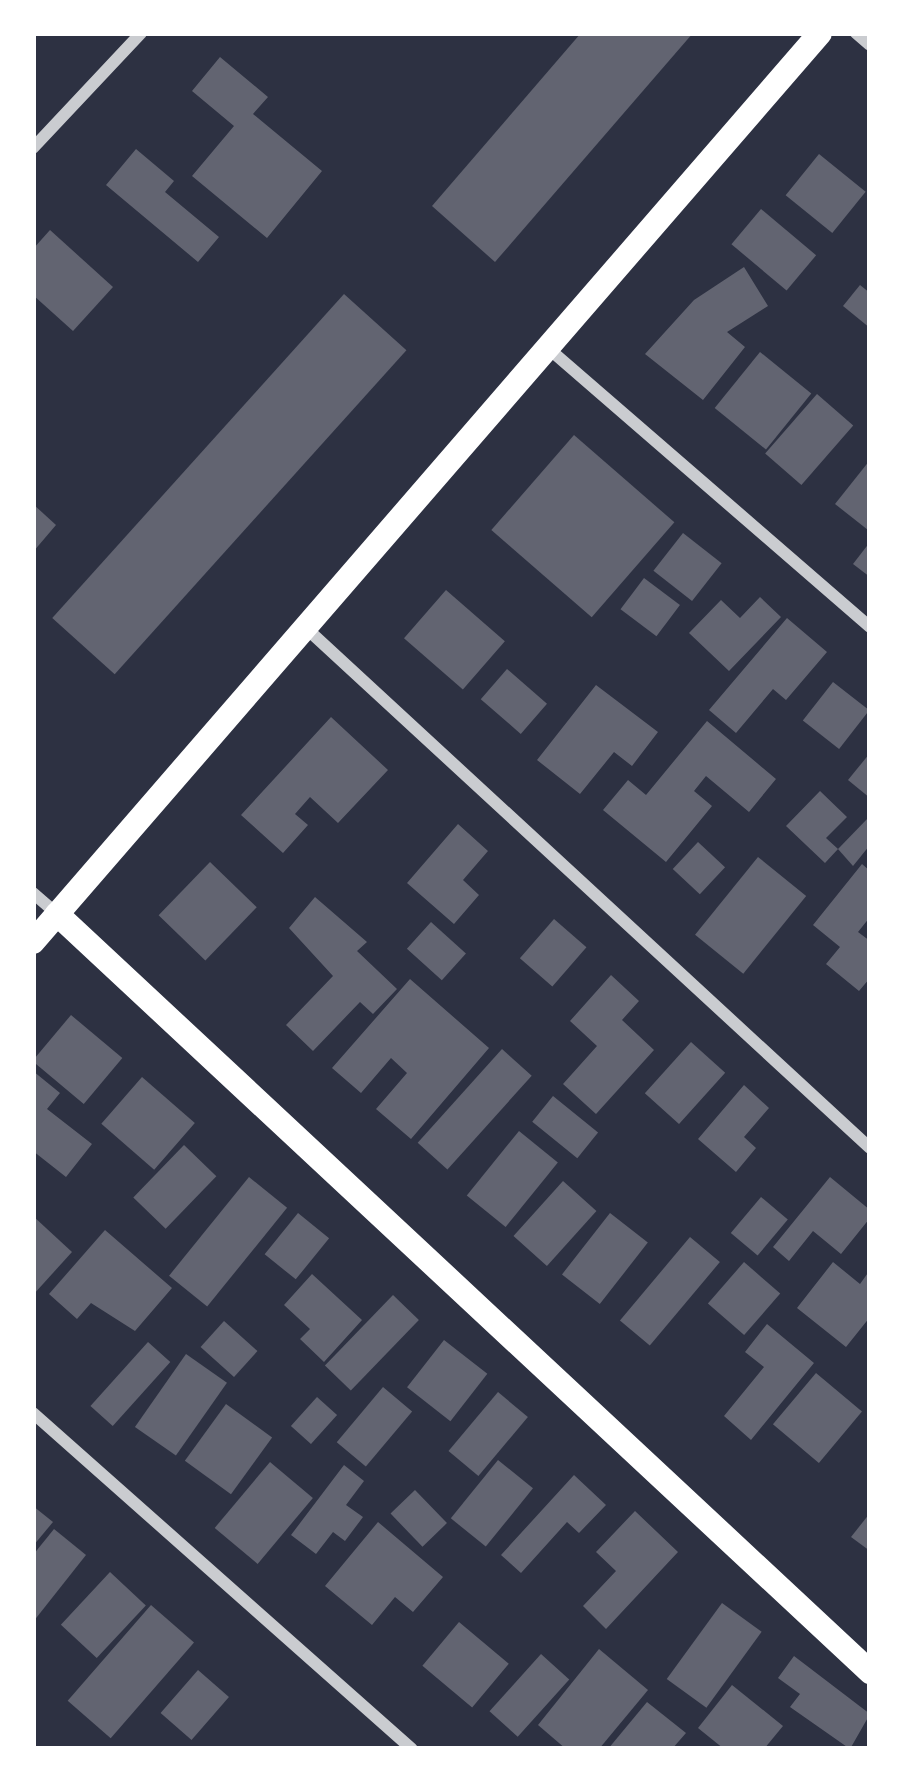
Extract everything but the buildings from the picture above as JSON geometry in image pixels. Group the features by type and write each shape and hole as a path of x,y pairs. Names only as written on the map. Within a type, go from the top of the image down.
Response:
{"main road":[{"path":"33,942 820,33"},
{"path":"57,914 870,1672"}],"street":[{"path":"33,148 141,33"},
{"path":"856,33 870,45"},
{"path":"548,347 870,627"},
{"path":"305,628 870,1148"},
{"path":"33,893 57,914"},
{"path":"33,1412 412,1749"}]}
